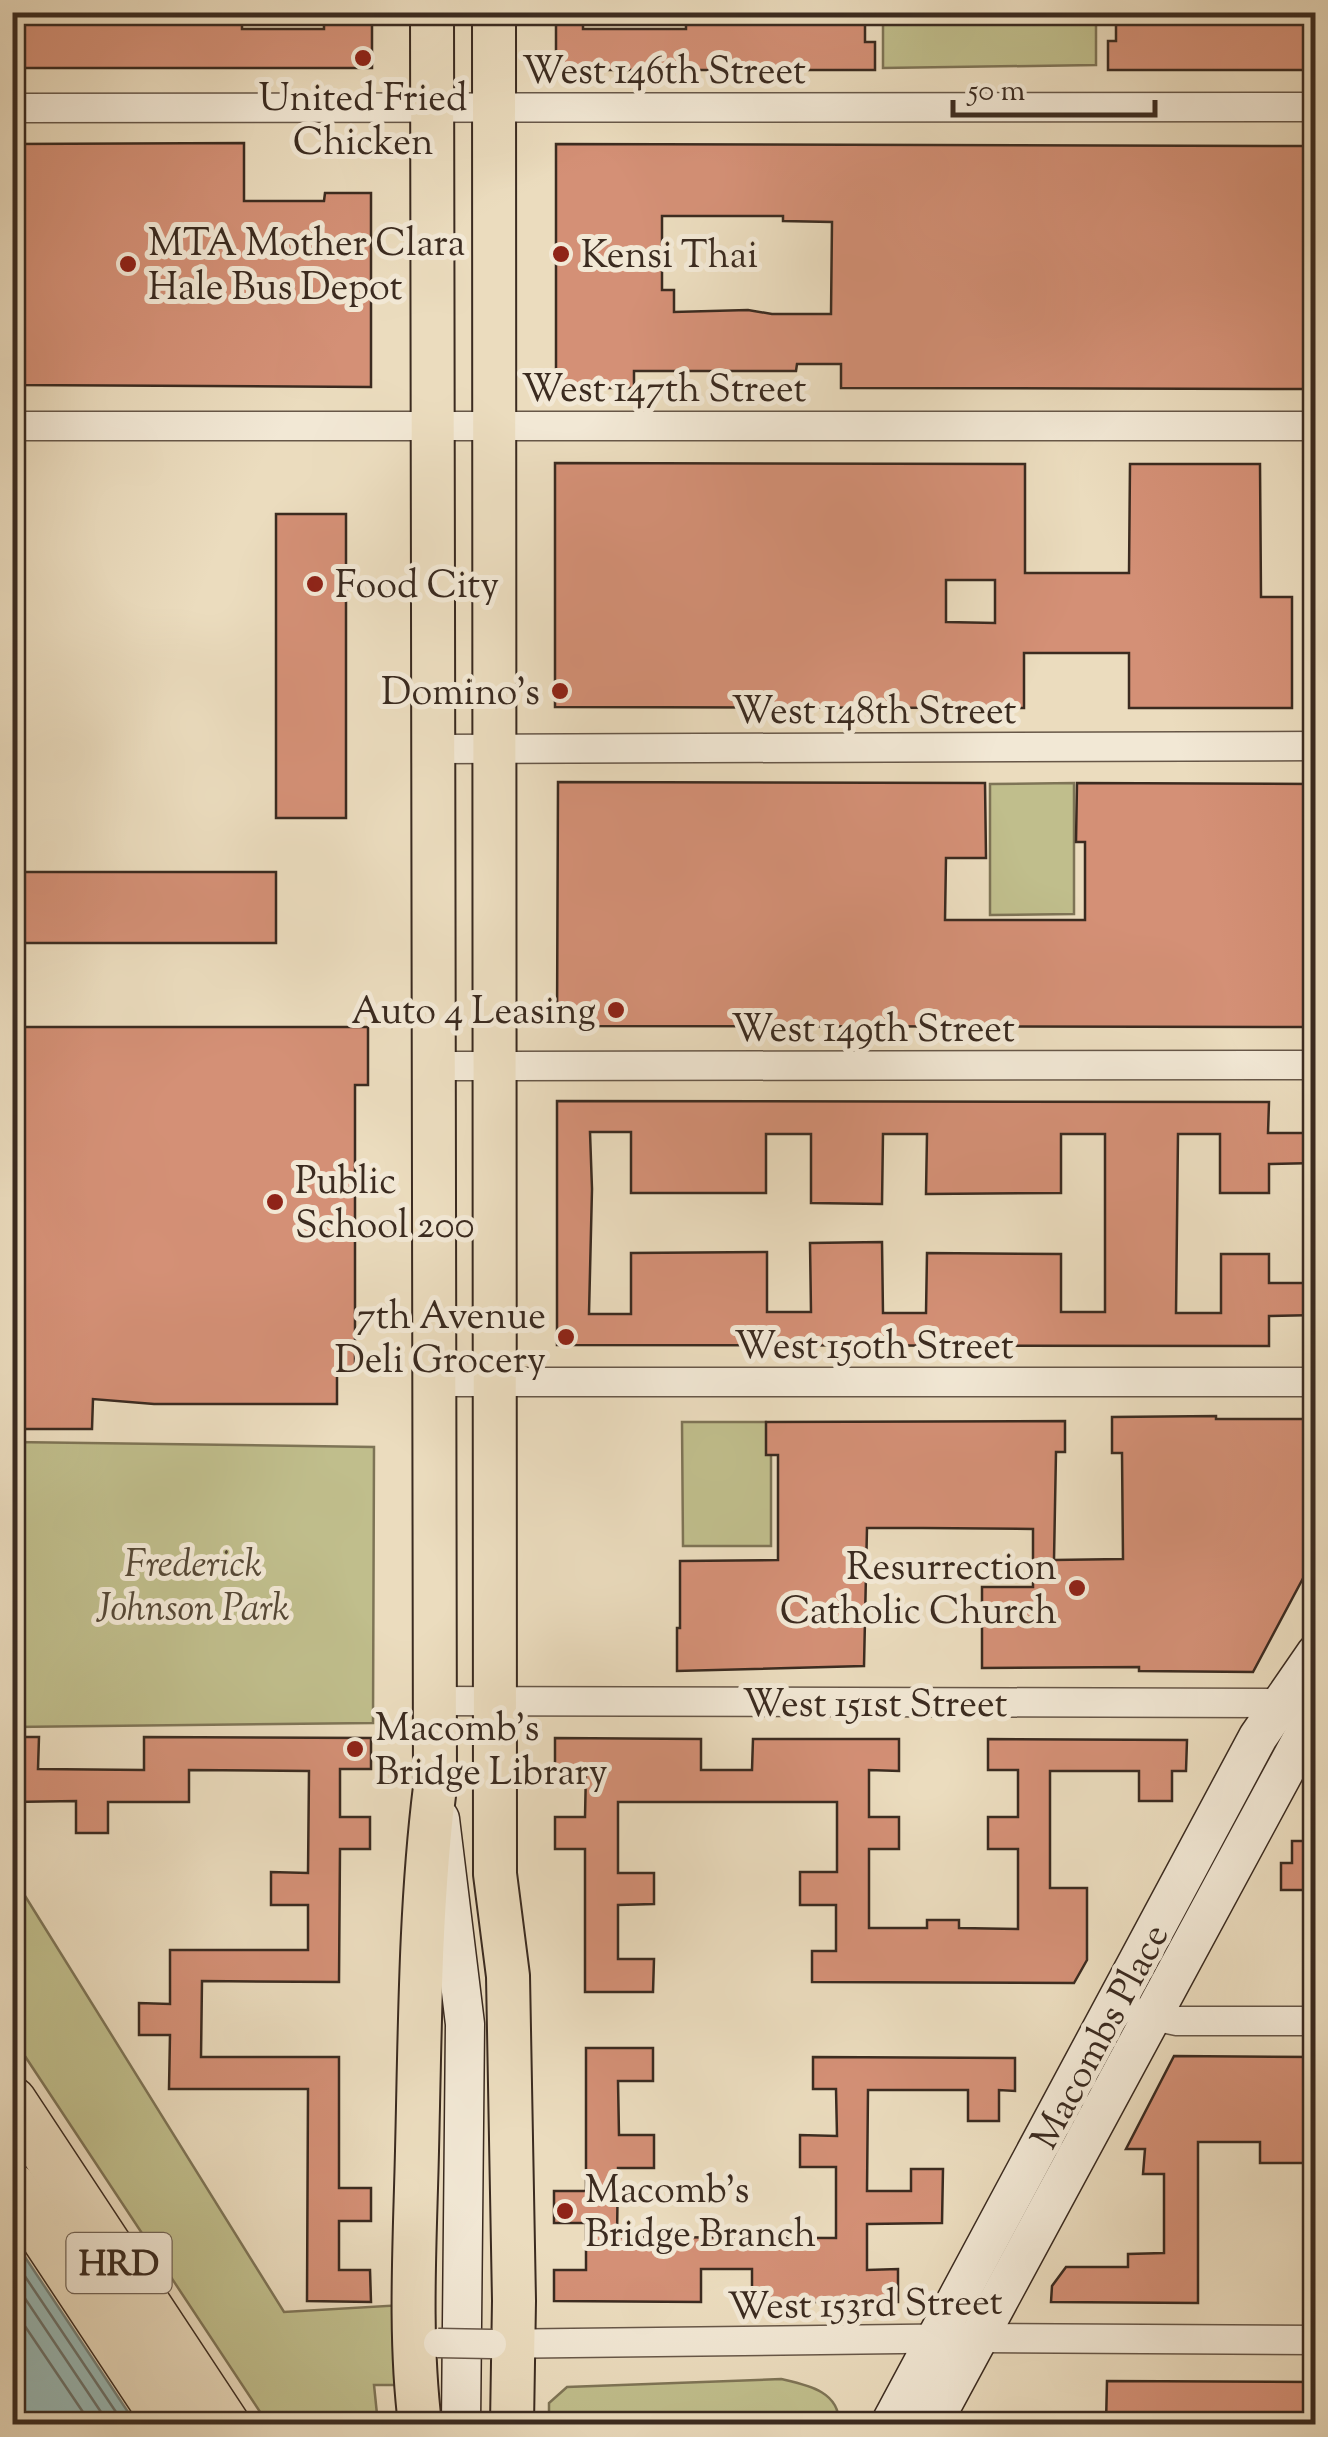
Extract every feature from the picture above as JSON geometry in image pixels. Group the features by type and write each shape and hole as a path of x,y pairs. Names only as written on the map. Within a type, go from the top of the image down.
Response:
{"highway":[{"name":"HRD","path":"12,2101 225,2424"},
{"name":"HRD","path":"12,2188 169,2424"}],"main road":[{"path":"420,2424 427,2343 420,2023 426,1862 434,1787 432,12"},
{"path":"466,2024 485,1974 495,1874 494,12"},
{"name":"Macombs Place","path":"932,2424 1154,2016 1304,1706 1316,1653"},
{"name":"Macombs Place","path":"890,2424 1258,1736 1304,1706"},
{"path":"434,1787 448,1862 466,2024 461,2424"},
{"path":"495,1874 508,1976 503,2343 512,2424"},
{"path":"420,2023 466,2024"}],"street":[{"name":"West 146th Street","path":"12,108 1316,107"},
{"name":"West 147th Street","path":"12,426 1316,426"},
{"name":"West 148th Street","path":"432,748 1316,746"},
{"name":"West 149th Street","path":"432,1066 1316,1065"},
{"name":"West 150th Street","path":"433,1382 1316,1382"},
{"name":"West 151st Street","path":"434,1701 1304,1706"},
{"path":"1116,2006 1154,2016 1207,2022 1316,2022"},
{"name":"West 153rd Street","path":"427,2343 979,2338 1316,2340"}],"green space":[{"path":"883,13 1096,13 1096,65 883,68"},
{"path":"1074,783 1074,914 990,915 990,784"},
{"path":"682,1422 766,1422 771,1455 771,1546 683,1546"},
{"name":"Frederick Johnson Park","path":"13,1442 374,1447 373,1723 13,1727"},
{"path":"12,1875 284,2312 403,2305 400,2385 374,2385 378,2424 268,2424 13,2038"},
{"path":"781,2379 811,2387 828,2397 838,2413 839,2424 549,2424 549,2403 567,2387"}],"water":[{"path":"13,2239 136,2424 13,2424"}],"building":[{"path":"12,12 242,12 242,29 324,29 324,12 372,12 372,68 12,68"},
{"path":"556,12 583,12 583,29 686,29 686,12 865,12 865,42 875,42 875,70 556,70"},
{"path":"1116,12 1308,12 1308,32 1316,32 1316,70 1108,70 1108,41 1116,41"},
{"name":"MTA Mother Clara Hale Bus Depot","path":"244,143 244,201 324,201 325,193 371,193 371,387 12,385 12,144"},
{"path":"556,144 1316,146 1316,389 841,388 841,364 797,364 796,371 634,371 634,388 556,388","holes":["662,216 783,216 783,221 832,222 831,314 674,312 674,290 662,290"]},
{"path":"555,463 1025,464 1025,573 1129,573 1130,464 1260,464 1261,597 1292,597 1292,708 1129,708 1129,653 1024,653 1024,708 555,707","holes":["946,580 995,580 995,623 946,622"]},
{"path":"276,514 346,514 346,818 276,818"},
{"path":"558,782 985,783 986,858 946,858 945,920 1085,920 1085,842 1076,842 1077,783 1316,784 1316,828 1305,828 1305,920 1316,921 1316,1027 557,1026"},
{"path":"12,872 276,872 276,943 12,943"},
{"path":"12,1027 368,1027 368,1085 355,1085 355,1371 337,1371 337,1404 154,1404 93,1399 92,1429 12,1429"},
{"path":"557,1101 1269,1102 1268,1133 1316,1133 1316,1163 1269,1164 1269,1193 1220,1193 1220,1134 1178,1134 1176,1313 1221,1313 1221,1254 1269,1254 1269,1283 1316,1283 1316,1315 1269,1316 1269,1346 557,1345","holes":["590,1132 631,1132 631,1193 766,1193 766,1134 811,1134 811,1203 882,1204 883,1134 927,1134 926,1194 1061,1193 1061,1134 1105,1134 1105,1312 1061,1312 1061,1254 927,1253 926,1313 883,1313 882,1242 810,1243 811,1312 767,1312 767,1252 631,1253 631,1314 589,1314"]},
{"path":"1112,1417 1316,1419 1316,1554 1253,1672 1139,1671 1139,1667 982,1668 982,1587 1033,1587 1033,1529 923,1528 867,1528 864,1666 677,1671 680,1561 778,1560 778,1455 766,1455 766,1422 1065,1421 1065,1452 1056,1452 1054,1560 1123,1559 1122,1453 1112,1453"},
{"path":"12,1737 39,1737 38,1769 144,1770 144,1737 371,1738 371,1769 340,1769 340,1817 370,1817 370,1849 340,1849 339,1982 202,1981 201,2057 339,2057 339,2188 371,2188 371,2221 339,2221 339,2270 370,2270 371,2302 307,2301 308,2089 169,2089 170,2035 139,2035 139,2003 170,2004 170,1950 308,1950 308,1905 271,1905 271,1872 308,1873 309,1771 189,1770 189,1802 108,1802 108,1833 76,1833 76,1801 12,1802"},
{"path":"555,1738 701,1739 701,1770 752,1770 753,1739 899,1739 899,1771 869,1770 869,1817 899,1817 899,1849 869,1849 869,1928 927,1928 927,1920 959,1920 959,1928 1018,1929 1018,1849 988,1849 988,1817 1018,1817 1018,1770 988,1770 988,1739 1187,1740 1186,1771 1172,1771 1172,1801 1139,1801 1139,1771 1050,1771 1050,1888 1087,1888 1087,1960 1074,1983 812,1982 812,1951 836,1951 836,1905 800,1905 800,1872 837,1872 837,1802 618,1802 618,1873 654,1873 654,1904 618,1905 618,1959 654,1959 653,1992 585,1992 585,1849 555,1849 555,1817 585,1817 586,1770 555,1770"},
{"path":"1292,1841 1316,1841 1316,1890 1281,1890 1281,1863 1292,1863"},
{"path":"586,2048 653,2048 653,2081 618,2081 619,2135 654,2135 654,2168 618,2168 617,2237 836,2238 836,2167 800,2167 800,2135 837,2136 836,2089 813,2089 813,2057 1015,2058 1015,2091 999,2090 999,2121 968,2121 968,2090 868,2090 867,2191 911,2191 911,2169 943,2169 942,2223 867,2224 867,2270 898,2269 898,2302 752,2302 752,2269 701,2269 701,2302 554,2301 554,2270 586,2270 586,2223 554,2223 554,2191 586,2191"},
{"path":"1174,2056 1316,2057 1316,2088 1305,2088 1305,2131 1316,2131 1316,2163 1260,2163 1260,2142 1198,2142 1198,2303 1051,2302 1052,2286 1066,2267 1128,2267 1128,2254 1164,2253 1164,2174 1143,2174 1145,2149 1126,2149"},
{"path":"1107,2381 1316,2382 1316,2424 1106,2424"}],"place":[{"name":"United Fried Chicken","path":"363,58"},
{"name":"Kensi Thai","path":"561,254"},
{"name":"MTA Mother Clara Hale Bus Depot","path":"128,264"},
{"name":"Food City","path":"315,584"},
{"name":"Domino's","path":"560,691"},
{"name":"Auto 4 Leasing","path":"616,1010"},
{"name":"Public School 200","path":"275,1202"},
{"name":"7th Avenue Deli Grocery","path":"566,1337"},
{"name":"Resurrection Catholic Church","path":"1077,1588"},
{"name":"Macomb's Bridge Library","path":"355,1749"},
{"name":"Macomb's Bridge Branch","path":"565,2211"}]}
